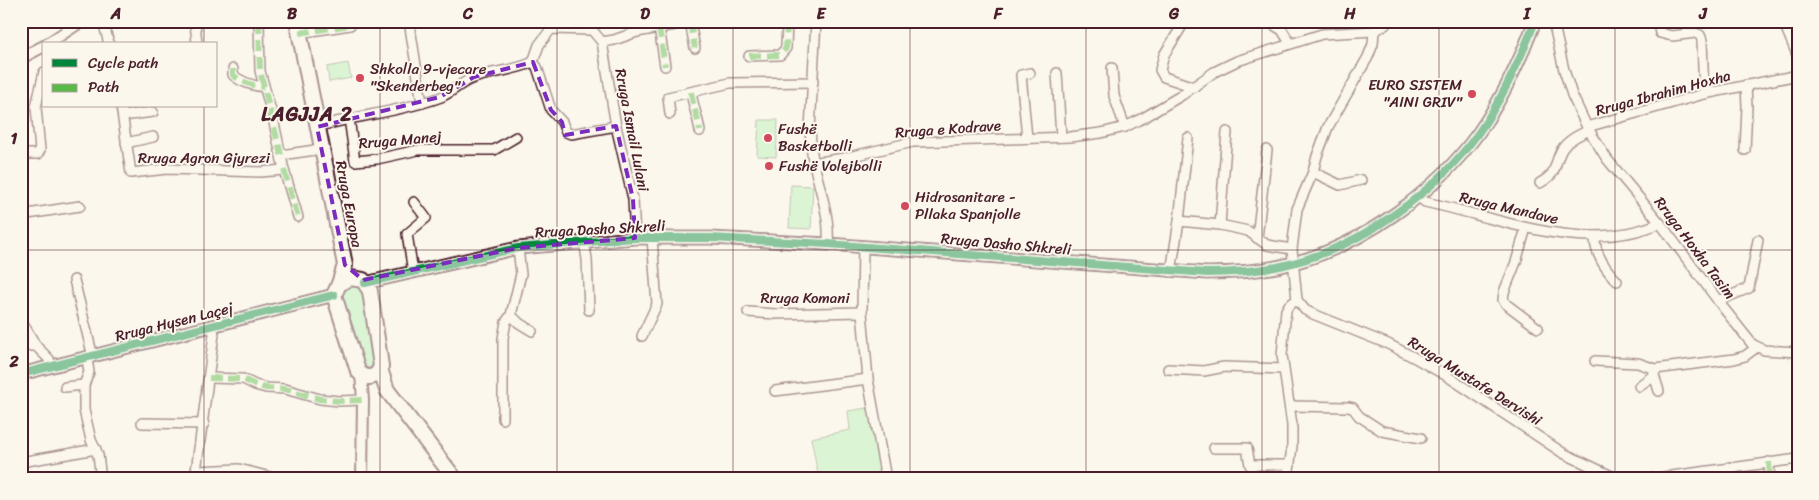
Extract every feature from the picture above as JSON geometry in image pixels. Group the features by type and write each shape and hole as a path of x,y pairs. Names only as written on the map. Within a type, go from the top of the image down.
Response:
{"main road":[{"name":"Rruga Dasho Shkreli","path":"364,281 518,248 634,238 710,238 863,246 1207,274 1243,273 1294,263 1345,243 1419,197 1466,149 1480,131 1523,52 1535,21"},
{"name":"Rruga Europa","path":"298,27 345,266 336,289"},
{"name":"Rruga Europa","path":"345,266 364,281"},
{"path":"387,390 362,376 357,368 336,289 350,278 364,281 370,291 380,369 387,390 455,479"},
{"name":"Rruga Hysen Laçej","path":"21,374 212,326 336,289"},
{"path":"362,376 368,378 375,376 380,369"}],"street":[{"path":"50,42 82,21"},
{"path":"103,21 108,42"},
{"path":"195,21 197,42"},
{"name":"Rruga Agron Gjyrezi","path":"259,21 260,71 284,170 298,217"},
{"name":"Rruga Europa","path":"298,27 350,25 355,21"},
{"path":"409,21 422,103"},
{"path":"749,56 780,55 786,48 787,21"},
{"path":"816,21 810,129 813,163 828,218 828,244"},
{"path":"1185,21 1164,55 1160,70 1164,77 1194,87"},
{"path":"1267,21 1282,30 1290,43"},
{"path":"1288,479 1292,446 1290,406 1282,355 1286,310 1297,300 1292,249 1297,209 1313,172 1328,127 1368,57 1373,44 1374,31 1388,21"},
{"name":"Rruga Hoxha Tasim","path":"1552,21 1572,95 1588,129 1607,159 1660,223 1747,338 1757,347"},
{"path":"1657,21 1660,33 1665,36 1695,33 1700,35 1702,40 1704,94"},
{"path":"1783,21 1798,57"},
{"path":"317,127 337,120 422,103 449,93 464,81 474,77 524,66 533,62 539,45 551,29 592,26 602,42 659,27 694,22 694,48"},
{"path":"659,27 665,66"},
{"name":"Rruga e Kodrave","path":"813,163 913,142 1061,138 1101,134 1125,127 1168,104 1214,72 1237,61 1322,34 1374,31"},
{"name":"Rruga Ismail Lulani","path":"602,42 616,126 633,199 634,238"},
{"path":"21,58 42,47"},
{"path":"533,62 537,67 550,110 562,122 566,132 571,134 616,126"},
{"path":"1112,68 1114,96 1125,127"},
{"path":"233,70 235,78 264,87"},
{"path":"1027,138 1020,75 1030,73"},
{"path":"1057,73 1061,138"},
{"name":"Rruga Ibrahim Hoxha","path":"1588,129 1704,94 1798,75"},
{"path":"21,154 38,154 40,150 36,108 42,81"},
{"path":"670,114 668,96 715,85 730,83 813,82"},
{"name":"Rruga Ibrahim Hoxha","path":"1745,150 1746,86"},
{"path":"691,92 693,108 699,122 700,131"},
{"path":"122,111 153,112"},
{"name":"Rruga Agron Gjyrezi","path":"122,111 131,172 167,169 260,172 284,170"},
{"name":"Rruga Manej","path":"349,118 355,161 418,150 494,150 516,137"},
{"path":"1540,183 1554,172 1564,146 1588,129"},
{"path":"1220,225 1228,132"},
{"path":"126,143 153,137"},
{"path":"1171,272 1179,222 1188,138"},
{"name":"Rruga Europa","path":"281,155 322,149"},
{"path":"1257,238 1267,150"},
{"path":"1313,172 1340,185 1361,180"},
{"name":"Rruga Mandave","path":"1419,197 1426,202 1526,228 1554,233 1596,236 1633,232 1660,223"},
{"path":"413,272 407,234 426,218 414,202"},
{"path":"21,215 80,206"},
{"path":"1179,222 1220,225 1248,231 1267,245 1292,249"},
{"path":"1526,228 1503,300 1538,328"},
{"path":"1596,236 1598,252 1617,282"},
{"path":"642,336 657,304 652,238"},
{"path":"1718,301 1749,288 1758,240"},
{"name":"Rruga Dasho Shkreli","path":"584,241 587,259 589,310"},
{"name":"Rruga Komani","path":"863,246 862,312 868,379 884,478"},
{"path":"503,419 503,338 521,274 518,248"},
{"path":"74,280 90,358 84,385 84,410 87,427 96,449 101,479"},
{"name":"Rruga Mustafe Dervishi","path":"1297,300 1306,310 1313,314 1388,344 1418,359 1447,376 1563,453 1618,479"},
{"name":"Rruga Komani","path":"748,312 775,314 862,312"},
{"path":"511,315 519,323 532,331"},
{"path":"21,320 36,346 49,359 51,366"},
{"path":"212,326 214,334 196,475 239,469 274,478 320,479"},
{"path":"21,346 36,346"},
{"path":"1639,386 1655,372 1734,359 1745,356 1757,347 1764,350 1798,352"},
{"path":"1595,361 1638,363 1655,372"},
{"path":"1168,369 1204,371 1224,367 1283,369"},
{"path":"1655,372 1659,391"},
{"path":"362,376 362,479"},
{"path":"209,378 243,378 255,385 266,388 285,388 320,399 339,401 363,400"},
{"path":"775,391 868,379"},
{"path":"65,387 84,385"},
{"path":"1290,406 1353,408 1359,416 1382,431 1421,438"},
{"path":"142,423 204,424"},
{"path":"1214,448 1247,448 1250,465 1290,465"},
{"path":"21,462 96,449"},
{"path":"1649,479 1798,459"},
{"path":"1769,462 1770,479"},
{"path":"1729,467 1730,479"}],"highlighted area":[{"path":"533,62 551,110 562,122 565,135 616,126 633,199 635,238 518,248 363,280 345,265 317,127 440,97 474,77"}],"green space":[{"path":"348,63 351,78 329,82 327,67"},
{"name":"Fushë Basketbolli","path":"759,120 778,120 776,157 757,156"},
{"path":"791,185 813,186 811,229 789,228"},
{"path":"355,282 364,290 375,362 369,368 364,368 338,293"},
{"path":"869,409 879,466 876,479 819,479 811,438 850,430 848,411"}],"marked path":[{"path":"259,21 260,71 281,155"},
{"path":"299,33 350,25 355,21"},
{"path":"749,56 780,55 786,48 787,21"},
{"path":"690,22 695,48"},
{"path":"659,27 665,66"},
{"path":"233,69 233,75 240,80 264,87"},
{"path":"691,92 700,131"},
{"path":"284,170 298,217"},
{"path":"209,378 243,379 266,388 285,389 320,399 339,401 363,400"},
{"path":"1769,462 1770,479"}],"cycle path":[{"path":"365,283 518,248 635,238 710,238 828,244 1207,273 1229,273 1282,266 1319,255 1372,229 1420,195 1442,175 1462,154 1495,107 1517,64 1535,21"},
{"path":"21,374 334,295"}],"place":[{"name":"Shkolla 9-vjecare \"Skenderbeg\"","path":"360,78"},
{"name":"EURO SISTEM \"AINI GRIV\"","path":"1472,94"},
{"name":"Fushë Basketbolli","path":"768,138"},
{"name":"Fushë Volejbolli","path":"769,166"},
{"name":"Hidrosanitare - Pllaka Spanjolle","path":"905,206"}],"district":[{"name":"LAGJJA 2","path":"307,114"}]}
